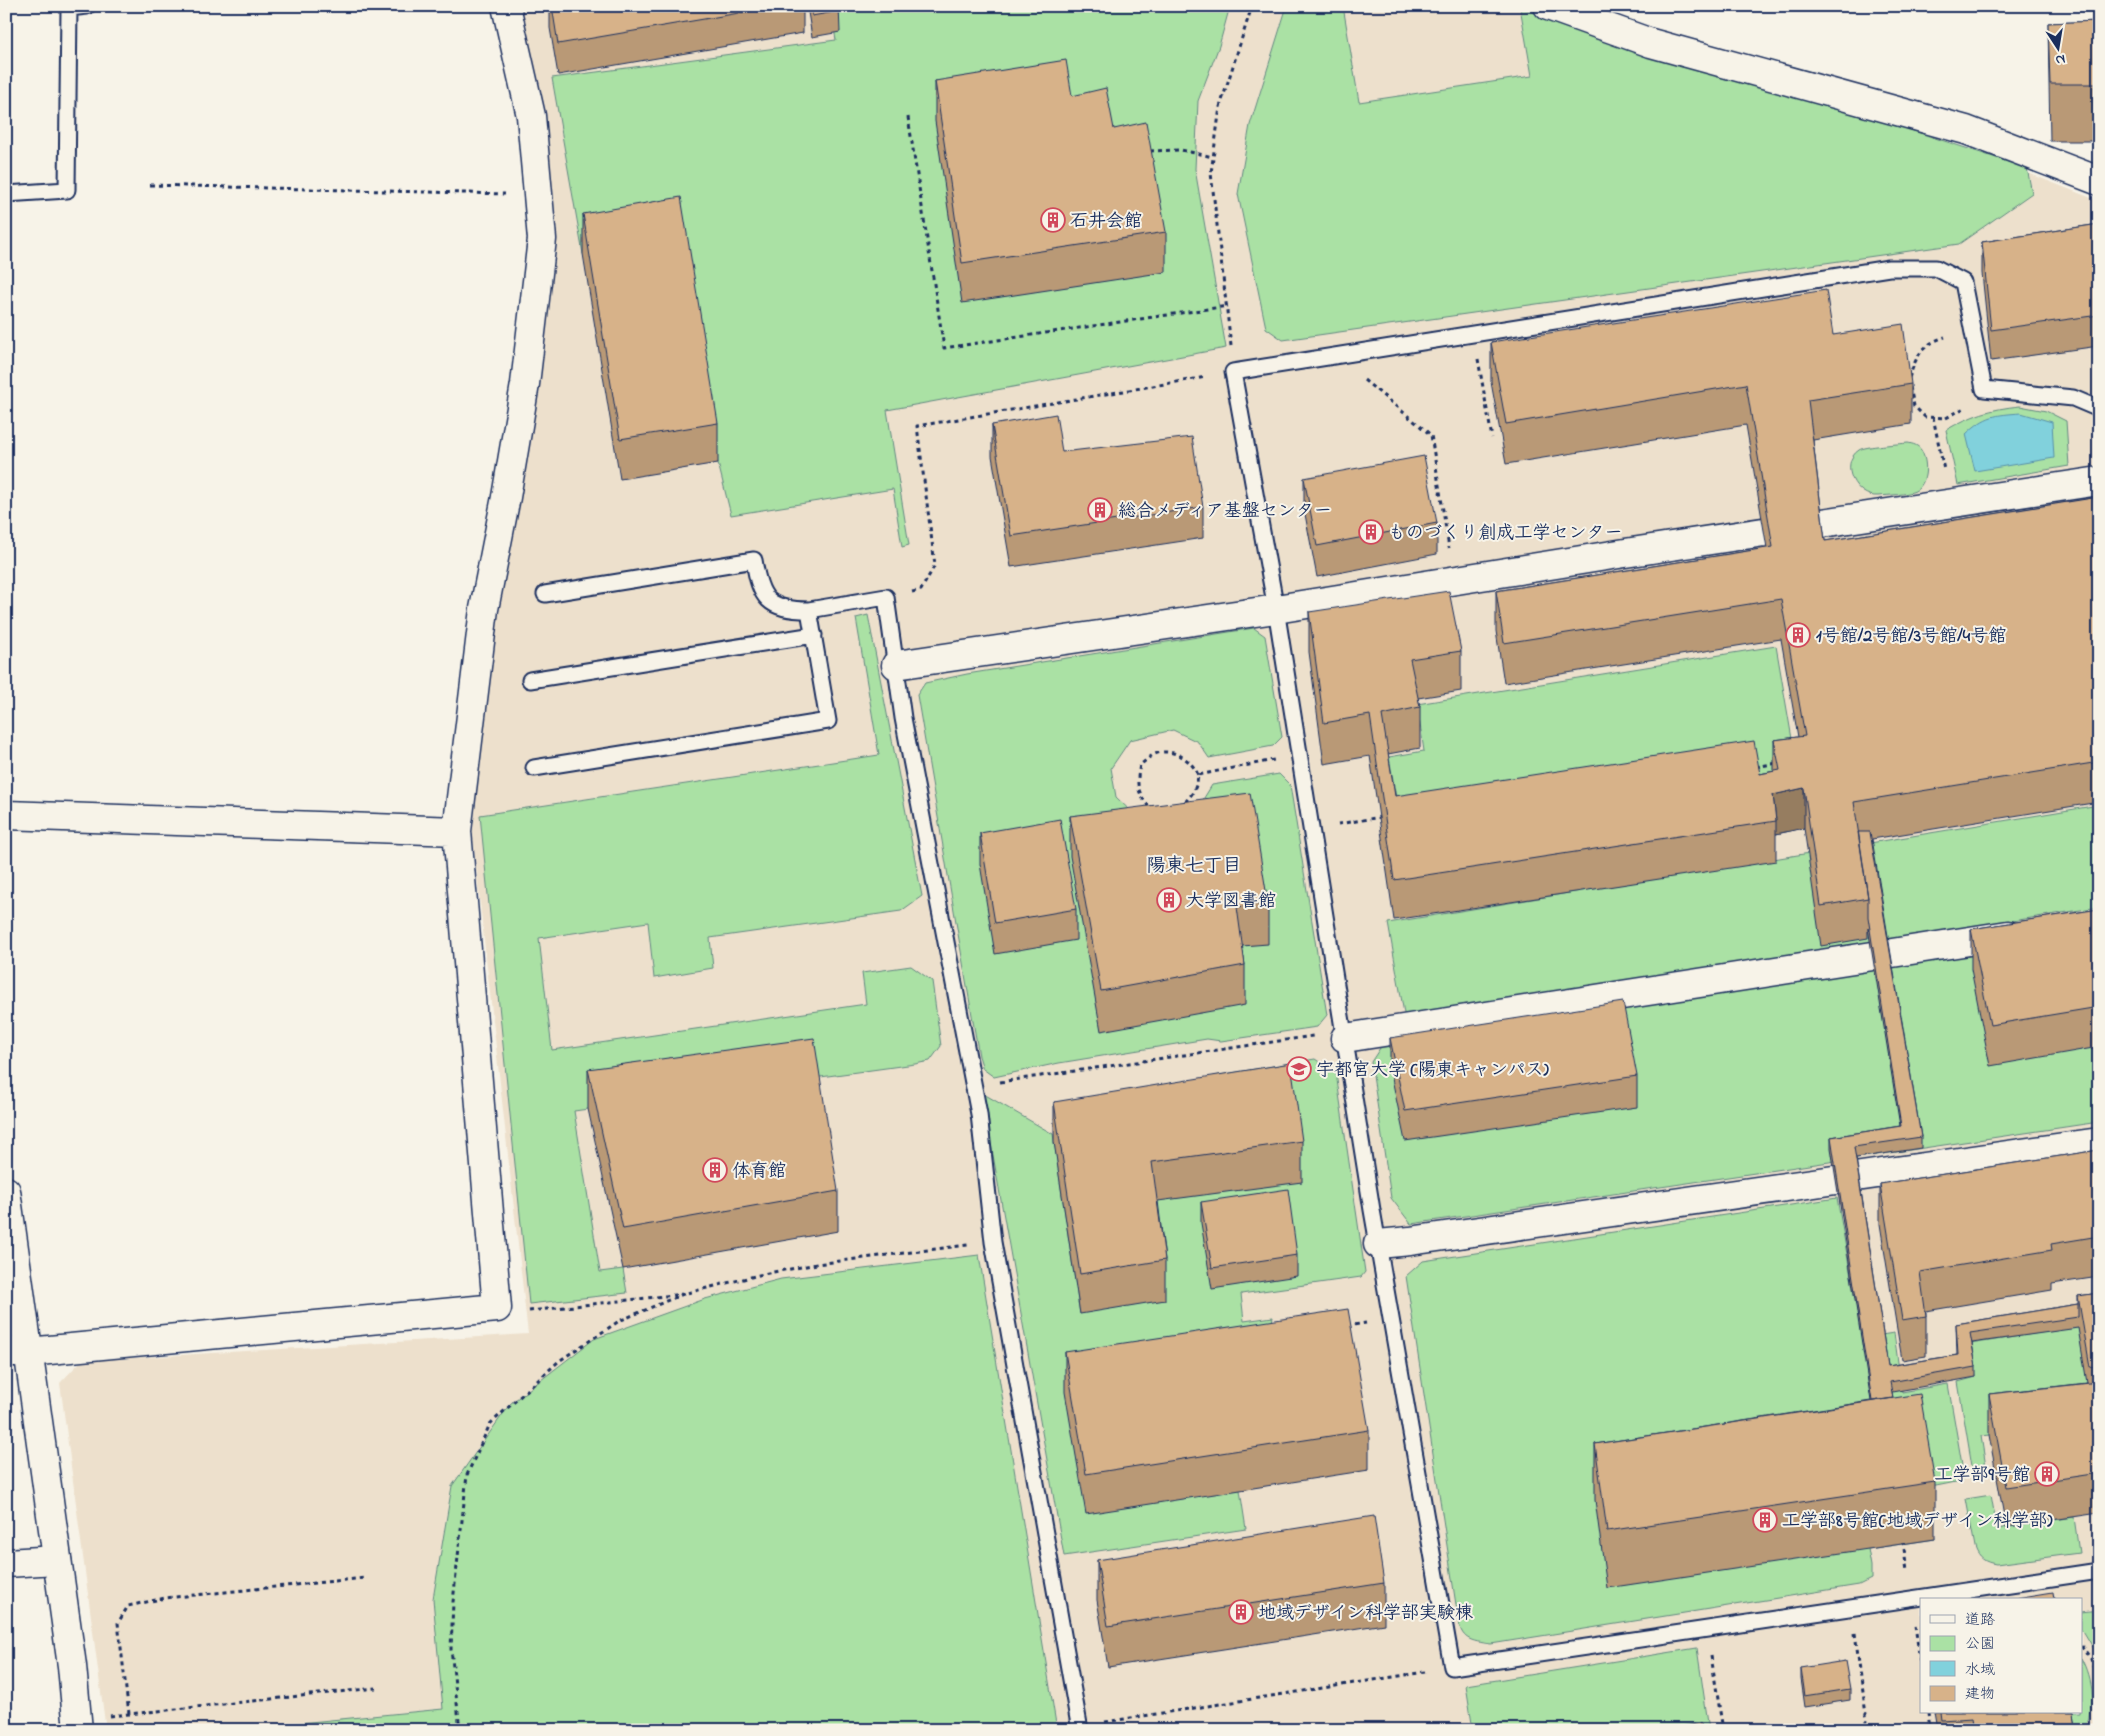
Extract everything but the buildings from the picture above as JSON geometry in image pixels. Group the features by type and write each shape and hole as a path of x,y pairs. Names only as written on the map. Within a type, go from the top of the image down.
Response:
{"street":[{"path":"17,1352 498,1308 457,831 484,609 525,384 542,239 531,116 506,6"},
{"path":"1548,6 1651,43 1966,130 2099,181"},
{"path":"896,665 1276,609 2099,480"},
{"path":"6,815 457,831"},
{"path":"1344,1035 2032,931"},
{"path":"1378,1244 2099,1142"},
{"path":"6,1191 17,1352 57,1560 78,1725"},
{"path":"6,1563 57,1560"}],"lane":[{"path":"6,194 67,190 69,8 87,6"},
{"path":"2099,409 2073,398 1984,389 1963,282 1936,268 1889,268 1233,372 1276,609 1378,1244 1452,1668 2099,1571"},
{"path":"545,594 754,560 758,582 765,596 778,607 809,610 886,597 903,718 979,1114 993,1242 1080,1728"},
{"path":"534,768 828,721 809,610"},
{"path":"530,680 814,635"}],"path":[{"path":"886,597 921,590 935,565 916,426 1233,372 1228,306 1212,182 1213,157 1220,107 1252,6"},
{"path":"908,117 944,348 1228,306"},
{"path":"1148,152 1181,150 1213,157"},
{"path":"150,185 538,195"},
{"path":"1972,327 1932,342 1917,356 1909,379 1914,406 1925,417 1946,418 1973,404 1987,389"},
{"path":"1474,334 1492,438"},
{"path":"1337,357 1431,435 1454,580"},
{"path":"1933,417 1951,503"},
{"path":"1158,808 1149,808 1141,797 1136,780 1140,765 1153,755 1169,752 1184,758 1194,766 1198,775 1198,783 1193,794 1182,806"},
{"path":"1198,775 1299,755"},
{"path":"1750,768 1777,763 1779,770"},
{"path":"1311,828 1389,816"},
{"path":"974,1086 1344,1035"},
{"path":"524,1312 683,1294 763,1274 817,1264 993,1242"},
{"path":"460,1730 451,1649 453,1602 467,1475 490,1424 559,1361 619,1321 683,1294"},
{"path":"1343,1327 1391,1320"},
{"path":"1903,1540 1920,1660"},
{"path":"129,1714 118,1623 128,1606 165,1598 365,1578"},
{"path":"1851,1608 1868,1722"},
{"path":"1707,1629 1723,1730"},
{"path":"1918,1645 1920,1640"},
{"path":"2082,1646 2091,1659 2099,1687"},
{"path":"1080,1728 1452,1668"},
{"path":"78,1725 129,1714 376,1688"},
{"path":"1928,1714 1930,1730"}],"shaded area":[{"name":"宇都宮大学 (陽東キャンパス)","path":"520,6 1517,6 1634,47 1890,119 2099,201 2099,1730 106,1730 60,1383 81,1361 528,1334 469,805 505,545 545,309"}],"green space":[{"path":"830,6 1230,6 1219,46 1198,101 1195,169 1226,348 887,410 909,545 902,547 893,489 731,515 718,463 583,254 552,78 836,40"},
{"path":"1287,6 1343,6 1359,102 1532,76 1520,7 1614,44 1886,122 2027,168 2032,193 1959,244 1283,340 1266,328 1238,194 1250,125"},
{"path":"2020,406 2046,411 2066,421 2069,466 1958,485 1946,430 1964,420 1981,414"},
{"path":"1908,443 1920,448 1925,460 1926,472 1919,488 1915,491 1897,495 1878,496 1863,492 1857,486 1852,479 1850,463 1853,456 1859,450 1875,446"},
{"path":"868,615 922,896 901,911 710,938 713,968 654,978 648,922 539,938 552,1050 866,1004 862,973 911,966 932,981 941,1046 930,1061 915,1064 574,1111 600,1272 623,1269 627,1293 529,1304 480,815 879,755 856,618"},
{"path":"1254,628 1265,636 1282,737 1273,746 1209,758 1198,742 1173,730 1130,740 1111,768 1116,797 1144,824 1194,814 1212,785 1279,774 1290,785 1327,1015 1317,1027 1221,1041 1207,1039 1059,1063 994,1077 983,1069 979,1056 917,695 925,683 967,674"},
{"path":"1776,646 1797,768 1402,831 1389,757 1424,751 1417,704"},
{"path":"2099,805 2099,907 1405,1019 1388,923"},
{"path":"2099,935 2099,1122 1411,1224 1391,1198 1371,1062 1382,1045"},
{"path":"1315,1059 1336,1073 1365,1272 1361,1277 1241,1294 1244,1321 1273,1317 1240,1490 1246,1529 1064,1556 982,1093 1053,1134 1080,1314 1138,1125 1214,1076"},
{"path":"1837,1198 1862,1338 1894,1333 1902,1392 1948,1384 1964,1476 1961,1481 1926,1488 1935,1539 1868,1549 1871,1579 1859,1585 1491,1644 1477,1642 1464,1635 1459,1625 1406,1276 1423,1261"},
{"path":"979,1255 1057,1730 228,1730 443,1709 433,1599 452,1486 510,1404 594,1339 705,1299 781,1279"},
{"path":"2078,1327 2099,1421 1981,1436 1987,1473 1978,1475 1973,1472 1958,1382 1976,1377 1970,1344"},
{"path":"1991,1495 1997,1529 2074,1517 2079,1553 1996,1564 1983,1559 1975,1547 1966,1499"},
{"path":"2099,1610 2099,1659 2082,1631 2082,1612"},
{"path":"1697,1648 1709,1730 1473,1730 1466,1685"},
{"path":"2082,1660 2088,1675 2092,1694 2090,1722 2087,1730 2070,1730 2067,1714 2082,1714"}],"water":[{"path":"2021,413 2052,422 2054,458 1975,471 1966,434 1979,423 1991,417"}],"place":[{"name":"石井会館","path":"1053,220"},
{"name":"総合メディア基盤センター","path":"1100,510"},
{"name":"ものづくり創成工学センター","path":"1371,532"},
{"name":"1号館/2号館/3号館/4号館","path":"1798,635"},
{"name":"大学図書館","path":"1169,900"},
{"name":"宇都宮大学 (陽東キャンパス)","path":"1299,1069"},
{"name":"体育館","path":"715,1170"},
{"name":"工学部9号館","path":"2047,1474"},
{"name":"工学部8号館(地域デザイン科学部)","path":"1765,1520"},
{"name":"地域デザイン科学部実験棟","path":"1241,1612"}],"district":[{"name":"陽東七丁目","path":"1194,864"}]}
